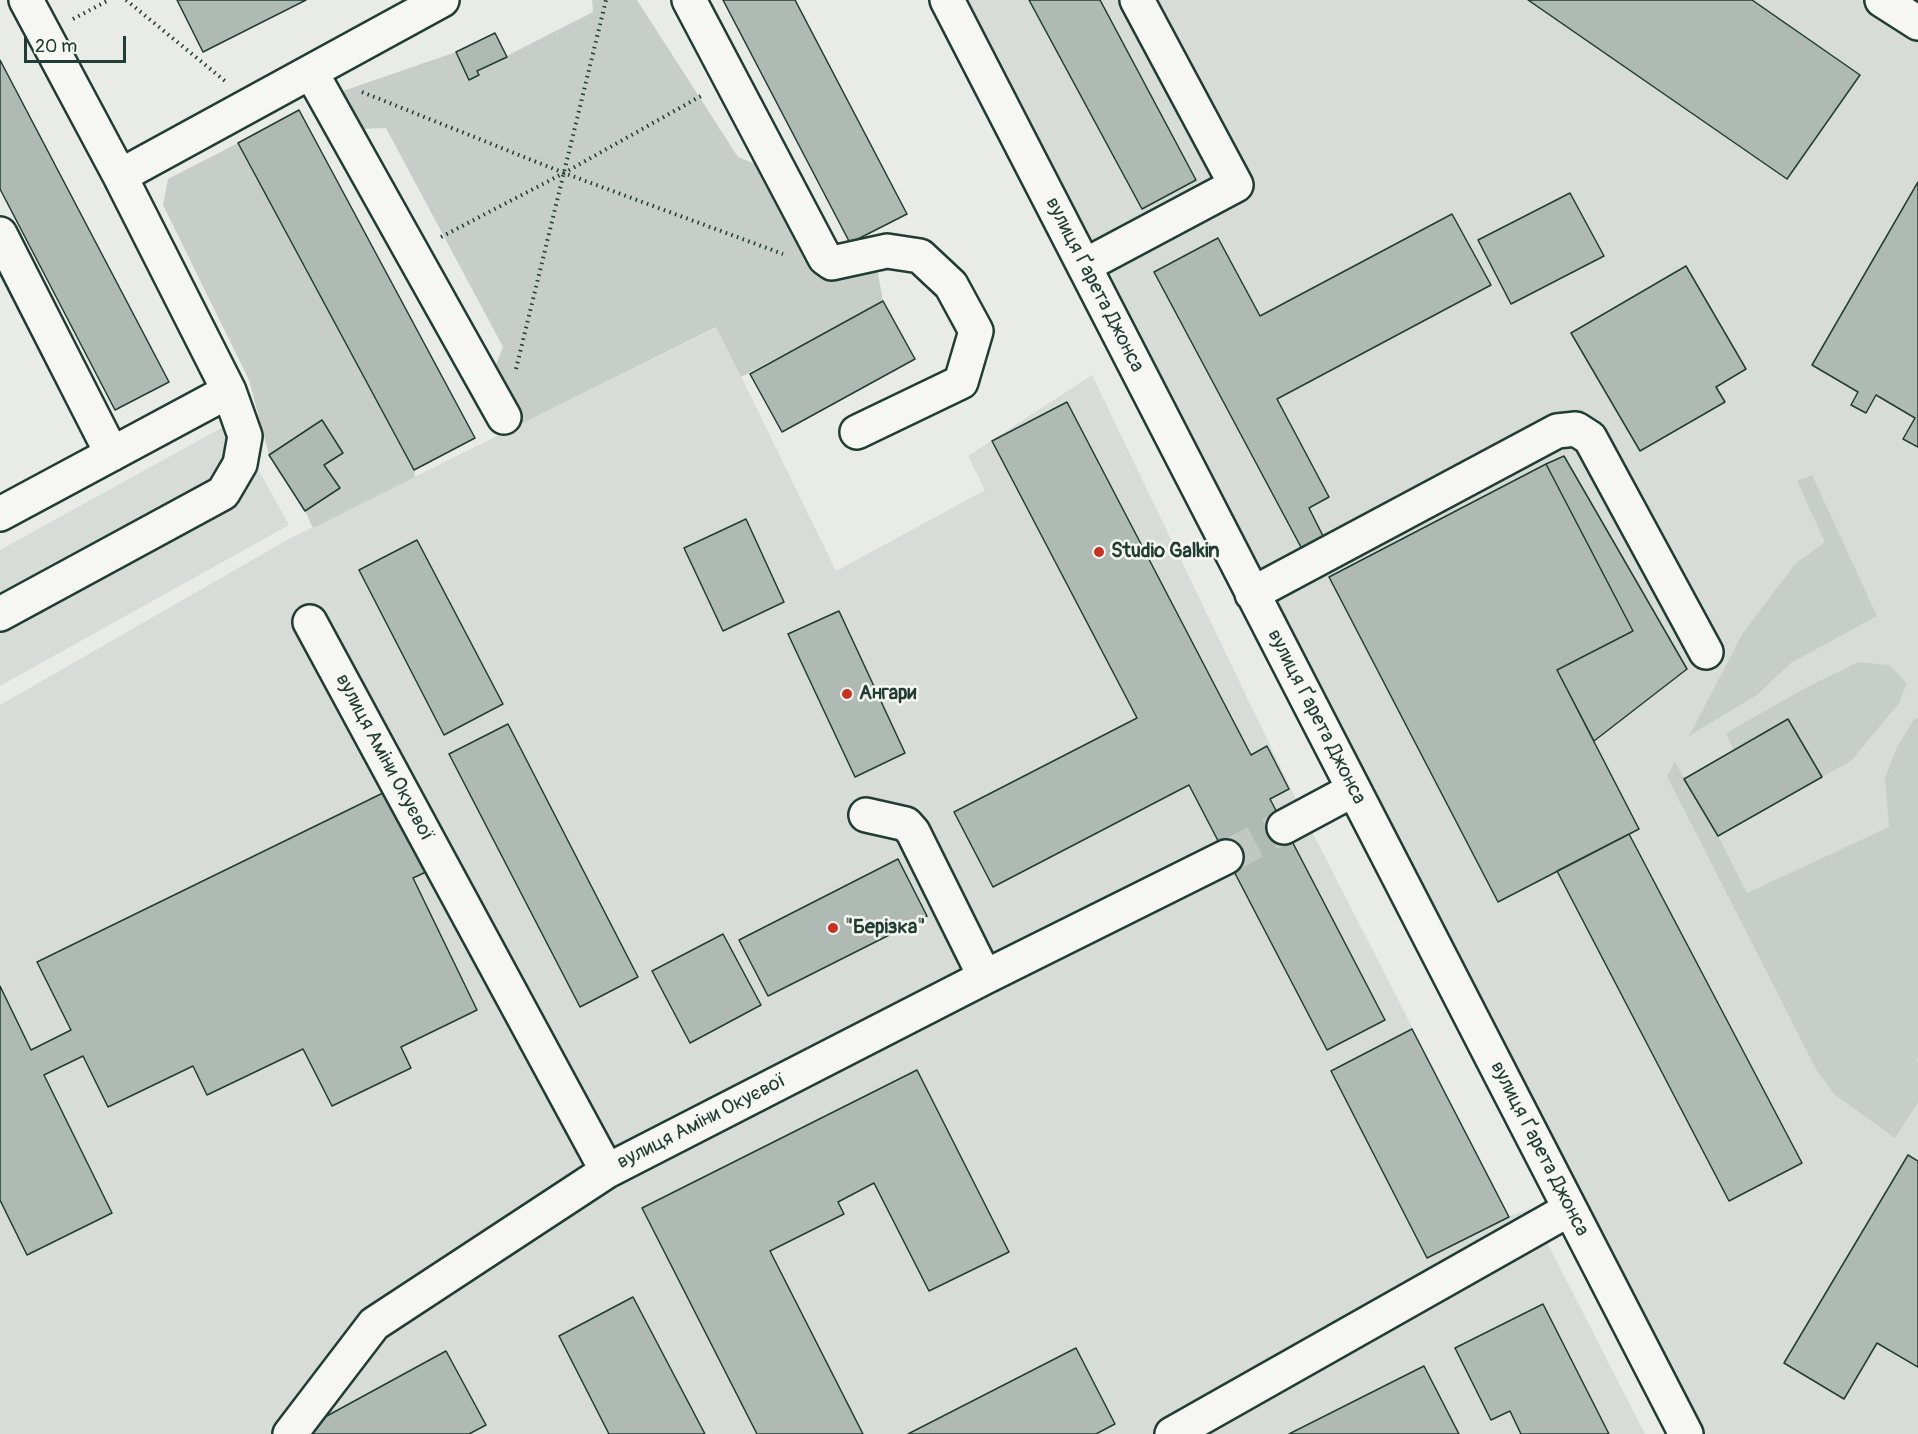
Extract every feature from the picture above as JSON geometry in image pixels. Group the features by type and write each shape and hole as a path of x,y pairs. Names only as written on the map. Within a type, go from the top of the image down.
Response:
{"street":[{"path":"0,614 223,492 240,464 245,436 229,391 120,176 26,0"},
{"path":"120,176 442,0"},
{"path":"689,0 825,258 832,263 887,251 920,256 951,285 976,331 961,382 857,432"},
{"name":"вулиця Ґарета Джонса","path":"947,0 1686,1434"},
{"path":"1084,266 1236,185 1137,0"},
{"path":"1882,0 1918,22"},
{"path":"311,72 504,417"},
{"path":"0,234 112,454"},
{"path":"0,514 229,391"},
{"path":"1252,594 1557,431 1576,429 1590,438 1706,652"},
{"name":"вулиця Аміни Окуєвої","path":"310,622 607,1171 985,977 1226,858"},
{"path":"1284,827 1353,790"},
{"path":"866,815 906,824 913,832 985,977"},
{"path":"290,1434 374,1324 607,1171"},
{"path":"1172,1434 1570,1209"}],"path":[{"path":"126,0 253,104"},
{"path":"504,417 606,0"},
{"path":"311,72 564,173 783,254 832,263"},
{"path":"412,253 564,173 730,80"}],"shaded area":[{"path":"592,0 637,0 738,157 760,166 828,278 877,268 883,301 741,377 716,327 519,425 493,372 503,347 386,128 361,129 340,92 456,52 479,75 477,71 593,12"},
{"path":"958,0 1918,0 1918,1434 1695,1434"},
{"path":"238,143 414,470 415,477 313,528 305,511 269,455 249,380 163,205 168,179"},
{"path":"717,327 836,571 985,490 968,456 1092,375 1306,820 1509,1216 1530,1209 1645,1434 0,1434 0,705 287,540"},
{"path":"232,422 289,525 0,686 0,550"},
{"path":"1812,475 1877,616 1791,663 1757,695 1689,736 1743,633 1795,564 1825,542 1797,481"},
{"path":"1858,662 1889,665 1907,683 1899,703 1851,761 1822,777 1788,719 1734,750 1726,733 1809,686"},
{"path":"1918,718 1918,1056 1916,1061 1918,1062 1918,1102 1895,1138 1835,1095 1817,1071 1667,776 1675,762 1718,836 1747,893 1889,827 1885,778 1897,747 1914,719"}],"building":[{"path":"177,0 306,0 203,52"},
{"path":"723,0 795,0 907,214 850,243"},
{"path":"1029,0 1100,0 1196,180 1142,209"},
{"path":"1528,0 1752,0 1860,75 1787,179"},
{"path":"495,33 507,57 477,71 479,75 469,80 456,52"},
{"path":"0,60 169,382 115,410 0,189"},
{"path":"299,110 475,438 414,470 238,143"},
{"path":"1918,182 1918,447 1903,439 1915,418 1876,395 1866,413 1851,405 1858,392 1812,365"},
{"path":"1570,193 1604,256 1511,304 1478,240"},
{"path":"1452,214 1491,285 1277,399 1329,497 1309,508 1324,538 1302,549 1154,272 1218,238 1260,316"},
{"path":"1686,266 1746,369 1716,387 1725,402 1640,451 1571,333"},
{"path":"883,301 915,359 782,432 750,374"},
{"path":"1067,402 1251,755 1267,746 1289,789 1270,799 1385,1020 1327,1050 1189,785 993,887 954,812 1137,718 992,441"},
{"path":"322,420 343,453 324,465 340,488 305,511 269,455"},
{"path":"1564,456 1687,669 1594,741 1557,670 1633,631 1546,464"},
{"path":"1546,464 1633,631 1557,670 1639,829 1498,902 1329,577"},
{"path":"746,519 784,602 723,631 684,548"},
{"path":"417,540 503,704 444,735 359,570"},
{"name":"Ангари","path":"839,611 905,753 855,777 788,634"},
{"path":"1788,719 1822,777 1718,836 1684,779"},
{"path":"508,724 638,977 580,1007 449,754"},
{"path":"387,791 426,872 413,878 477,1010 401,1047 411,1068 332,1106 303,1049 207,1095 193,1066 108,1107 83,1056 44,1075 112,1213 27,1255 0,1200 0,986 31,1050 71,1030 37,962"},
{"path":"1629,834 1802,1163 1729,1201 1557,871"},
{"name":"\"Берізка\"","path":"898,859 927,916 768,996 739,940"},
{"path":"723,934 761,1005 690,1043 652,971"},
{"path":"1412,1029 1509,1217 1427,1258 1331,1071"},
{"path":"917,1070 1009,1252 929,1291 874,1183 838,1202 844,1214 770,1251 863,1434 757,1434 642,1208"},
{"path":"1908,1155 1918,1161 1918,1367 1877,1343 1844,1399 1784,1363"},
{"path":"633,1297 705,1434 609,1434 559,1336"},
{"path":"1543,1304 1609,1434 1521,1434 1510,1411 1491,1420 1455,1348"},
{"path":"1076,1348 1115,1424 1096,1434 908,1434"},
{"path":"446,1351 486,1425 469,1434 306,1434 303,1429"},
{"path":"1424,1366 1459,1434 1289,1434"}],"tunnel":[{"path":"1226,857 1284,827"}],"place":[{"name":"Studio Galkin","path":"1099,552"},
{"name":"Ангари","path":"847,694"},
{"name":"\"Берізка\"","path":"833,928"}]}
